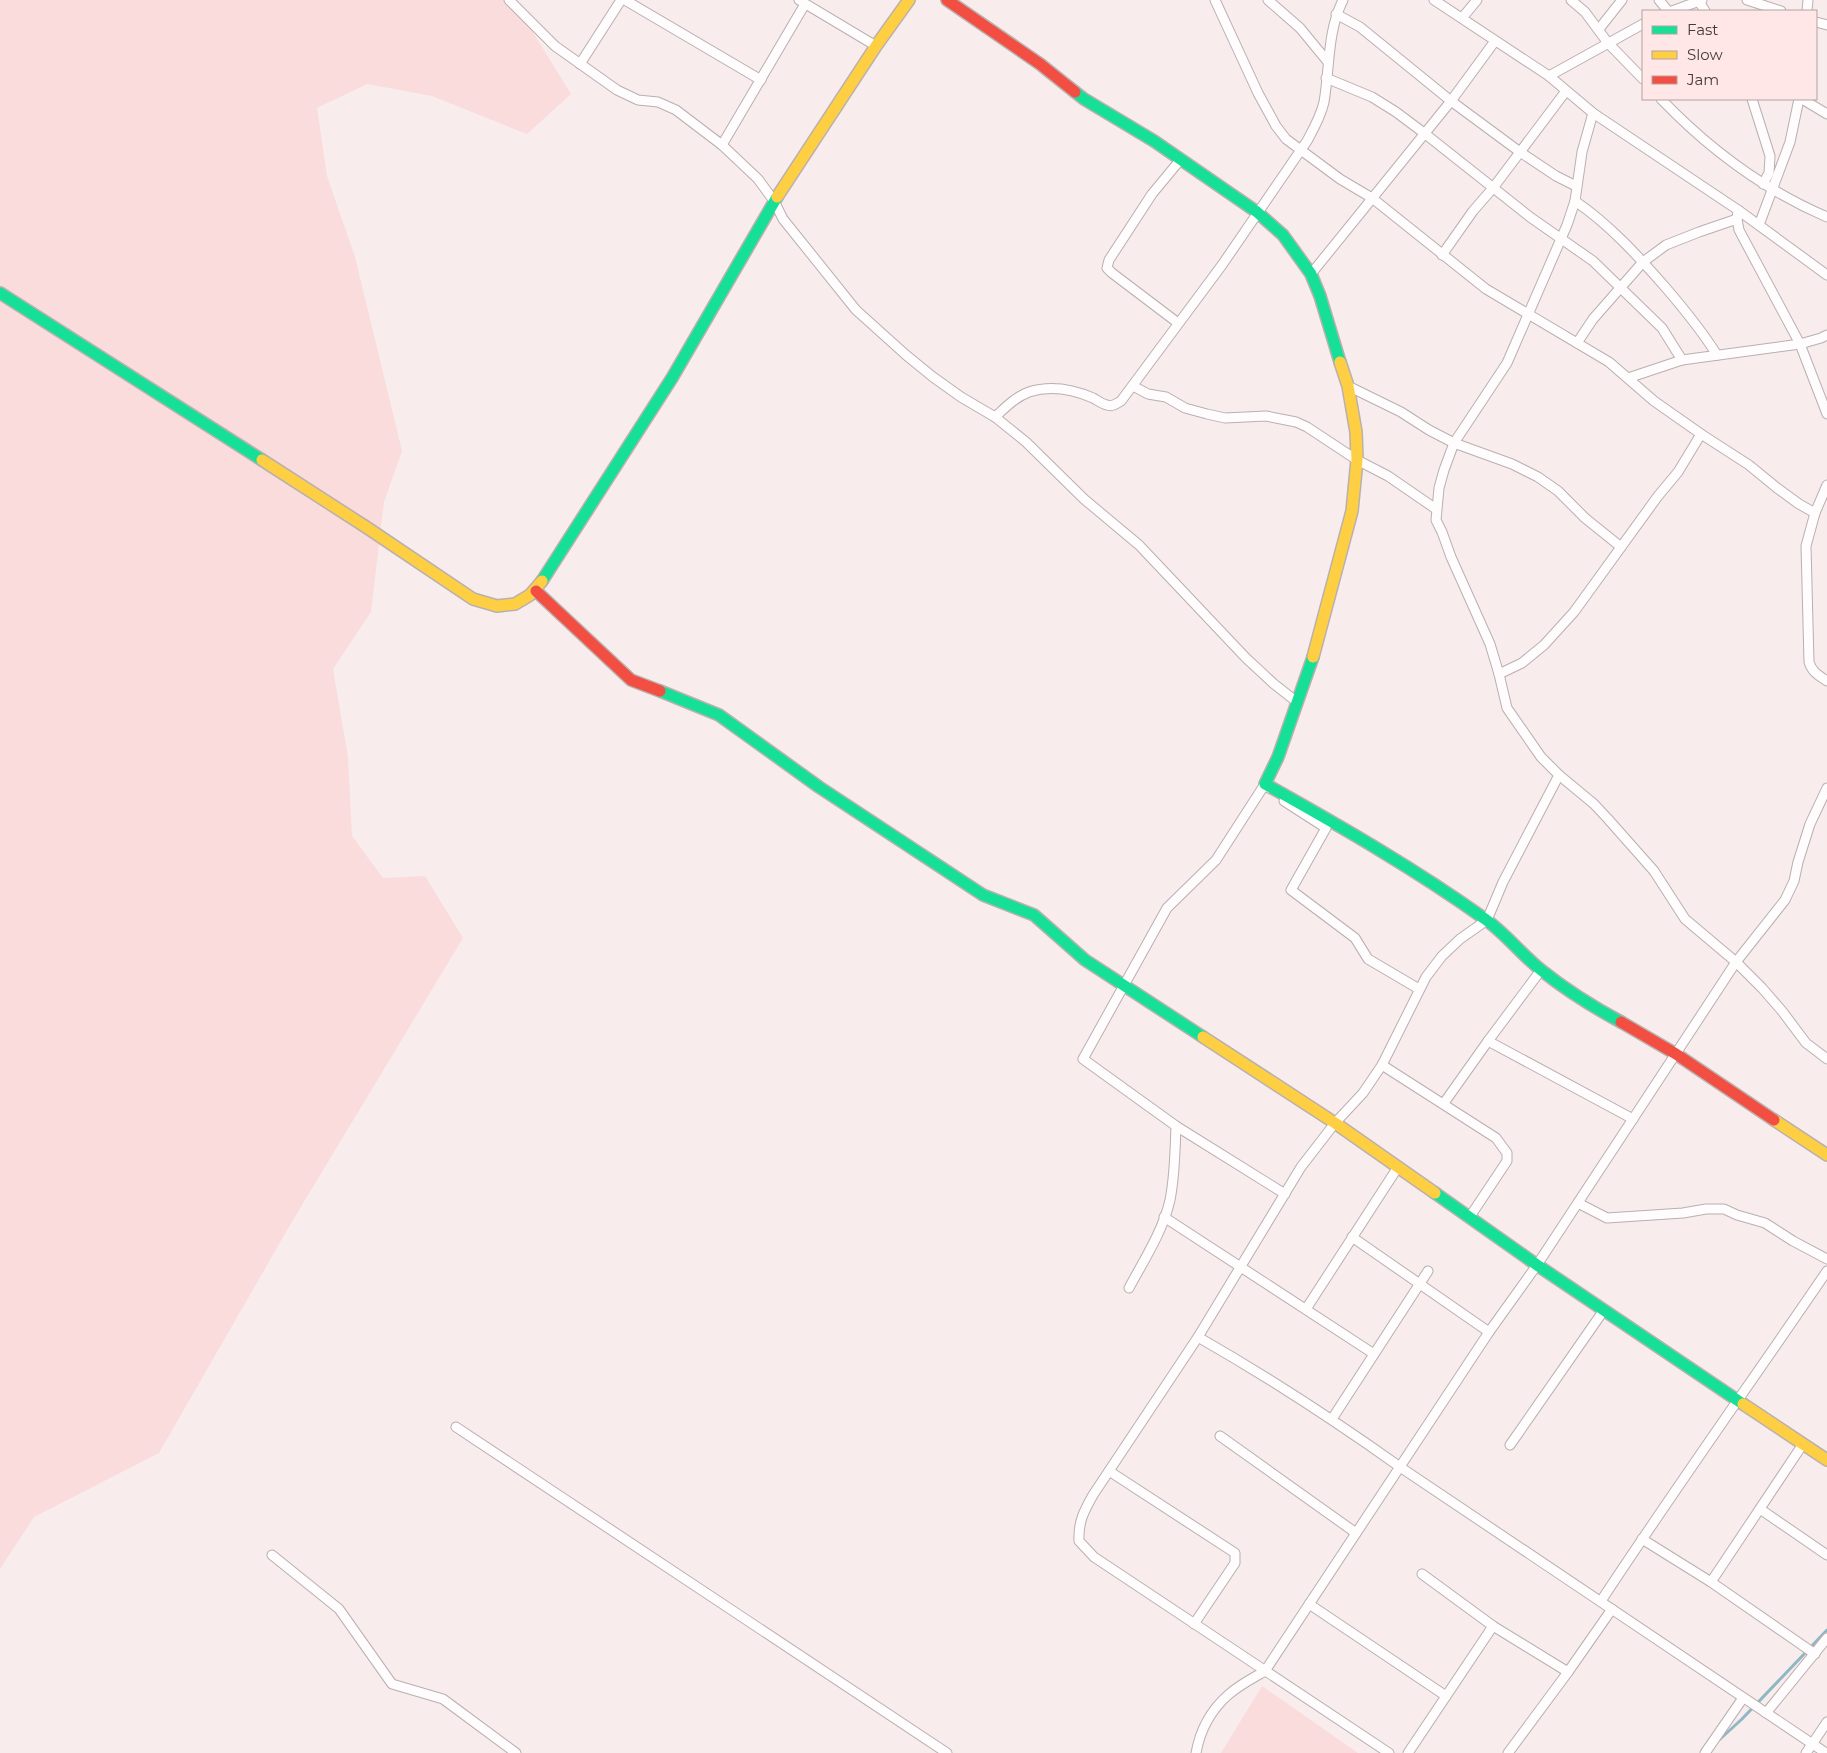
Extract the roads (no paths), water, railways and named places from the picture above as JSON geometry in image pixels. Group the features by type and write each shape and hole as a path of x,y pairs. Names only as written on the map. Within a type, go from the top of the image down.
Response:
{"street":[{"path":"509,0 555,46 624,94 638,100 658,102 676,110 722,145 758,179 774,201 783,219 856,310 932,377 995,417 1026,442 1084,500 1139,545 1246,658 1297,702"},
{"path":"580,64 623,0 761,80"},
{"path":"0,293 370,530 463,594 486,604 496,606 518,603 536,591 672,378 774,201 876,46 909,0"},
{"path":"947,0 1040,64 1084,99 1154,140 1257,212 1284,235 1311,274 1323,305 1348,386 1356,432 1357,460 1352,511 1332,582 1318,642 1278,757 1265,784 1216,860 1167,908 1083,1059 1176,1126 1285,1194"},
{"path":"1215,0 1258,93 1276,126 1286,139 1340,179 1372,198 1486,289 1609,362 1654,401 1749,465 1799,504 1816,513"},
{"path":"1268,0 1300,28 1328,62"},
{"path":"995,417 1013,401 1028,393 1046,388 1062,388 1094,398 1106,405 1112,406 1121,401 1222,265 1317,124 1324,103 1328,62 1336,14 1343,0"},
{"path":"1434,0 1549,76 1593,113 1738,215 1759,225 1827,275"},
{"path":"1462,18 1477,0"},
{"path":"1571,0 1600,29 1608,42 1642,79"},
{"path":"1600,29 1622,0"},
{"path":"1659,0 1669,10"},
{"path":"1673,10 1700,0"},
{"path":"1747,0 1778,10"},
{"path":"722,145 761,80 802,2 876,46"},
{"path":"1336,14 1360,27 1451,101 1520,152 1556,176 1576,186"},
{"path":"1549,76 1642,25"},
{"path":"1311,274 1451,101 1496,41"},
{"path":"1326,78 1372,97 1424,133 1530,217 1562,237 1604,270 1662,328 1682,360"},
{"path":"1442,254 1566,91"},
{"path":"1662,100 1711,146 1747,174 1827,217"},
{"path":"1752,100 1770,156 1769,173 1763,184"},
{"path":"1759,225 1790,142 1801,100"},
{"path":"1803,100 1827,114"},
{"path":"1593,113 1582,152 1575,200 1562,237 1507,363 1454,443 1444,470 1436,509 1436,520 1490,644 1500,674 1507,708 1541,757 1559,775 1594,804 1654,872 1685,919 1736,962 1782,1010 1806,1043 1827,1059"},
{"path":"1178,323 1107,268 1109,260 1152,194 1181,159"},
{"path":"1575,200 1598,216 1644,262 1706,337 1717,355"},
{"path":"1577,343 1593,319 1644,262 1666,246 1738,215"},
{"path":"1738,215 1739,230 1800,344 1827,414"},
{"path":"1628,378 1682,360 1800,344 1827,335"},
{"path":"1133,386 1148,394 1166,397 1185,408 1225,418 1266,416 1296,422 1307,427 1357,460 1388,476 1436,509"},
{"path":"1348,386 1401,412 1454,443 1512,464 1538,477 1558,491 1585,518 1621,547"},
{"path":"1500,674 1522,664 1544,645 1574,612 1658,496 1678,472 1701,434"},
{"path":"1827,484 1806,546 1809,662 1815,674 1827,681"},
{"path":"536,591 631,680 719,715 820,787 984,895 1034,915 1085,960 1335,1123 1469,1218 1827,1460"},
{"path":"1388,1753 1094,1557 1078,1541 1078,1527 1083,1514 1109,1471 1198,1337 1302,1167 1335,1123 1363,1093 1382,1065 1426,976 1442,956 1460,939 1487,920 1503,882 1559,775"},
{"path":"1265,784 1342,826 1410,869 1487,920 1541,970 1589,1004 1676,1054 1827,1155"},
{"path":"1265,784 1277,797 1326,828 1291,890 1356,938 1368,959 1419,990"},
{"path":"1196,1753 1198,1741 1206,1722 1228,1695 1265,1671 1489,1332 1538,1265 1736,962 1785,900 1794,881 1810,824 1827,788"},
{"path":"1444,1103 1541,970"},
{"path":"1488,1041 1633,1119"},
{"path":"1382,1065 1496,1138 1507,1153 1507,1161 1469,1218"},
{"path":"1129,1288 1159,1231 1170,1200 1176,1126"},
{"path":"1306,1309 1398,1168"},
{"path":"1578,1203 1608,1218 1724,1209 1765,1223 1793,1241 1827,1259"},
{"path":"1164,1217 1374,1354"},
{"path":"1352,1237 1489,1332"},
{"path":"1332,1419 1428,1271"},
{"path":"1601,1601 1827,1271"},
{"path":"1510,1445 1604,1310"},
{"path":"1198,1337 1254,1369 1332,1419 1400,1467 1826,1753"},
{"path":"456,1427 947,1753"},
{"path":"1220,1436 1356,1533"},
{"path":"1711,1582 1803,1444"},
{"path":"1109,1471 1235,1553 1235,1563 1194,1624"},
{"path":"1760,1509 1827,1555"},
{"path":"1642,1539 1711,1582 1815,1654"},
{"path":"272,1555 339,1609 392,1684 443,1699 516,1753"},
{"path":"1422,1574 1493,1626 1568,1672"},
{"path":"1309,1604 1446,1696"},
{"path":"1508,1753 1612,1609"},
{"path":"1408,1753 1493,1626"},
{"path":"1766,1713 1827,1638"},
{"path":"1706,1752 1743,1698"},
{"path":"1806,1753 1827,1722"}],"waterway":[{"path":"1719,1740 1742,1719 1827,1630"}]}
